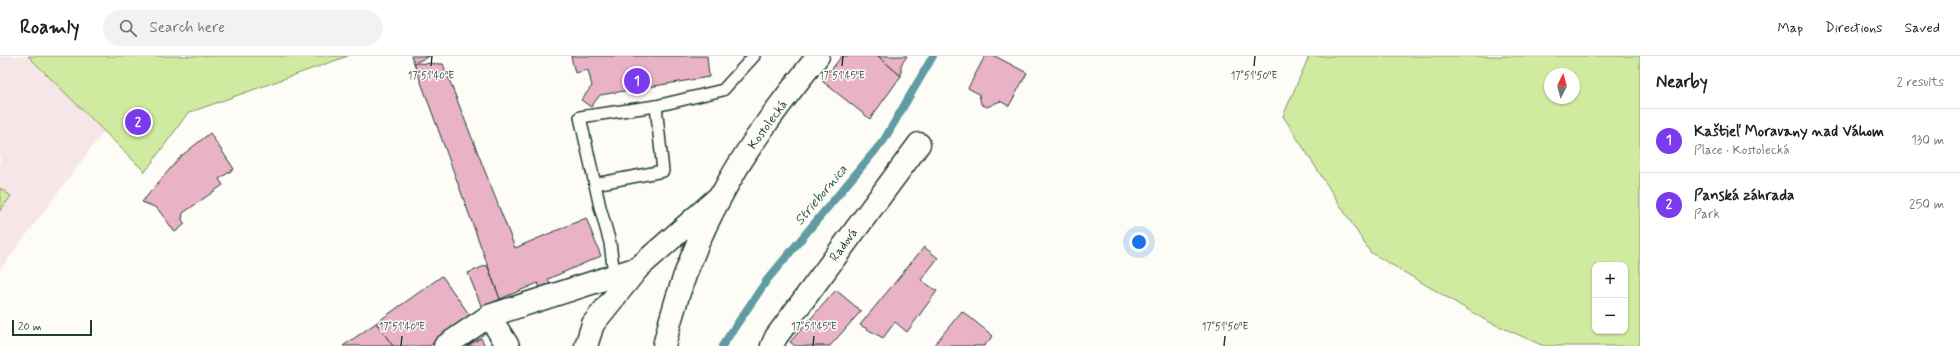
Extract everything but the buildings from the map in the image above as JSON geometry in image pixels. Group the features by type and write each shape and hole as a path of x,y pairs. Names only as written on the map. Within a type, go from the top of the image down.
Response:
{"street":[{"name":"Kostolecká","path":"664,346 679,293 691,260 721,195 762,131 818,56"},
{"name":"Radová","path":"772,346 776,336 919,144"},
{"name":"Kostolecká","path":"586,346 594,324 638,268 721,195"},
{"name":"Kostolecká","path":"445,346 490,316 614,274 638,268"},
{"path":"490,316 508,346"}],"lane":[{"path":"614,274 610,243 580,117 656,106 723,90 754,56"},
{"path":"595,184 663,171 656,106"}],"shaded area":[{"path":"0,56 28,56 104,131 0,270"}],"green space":[{"path":"28,56 348,56 188,113 145,172"},
{"path":"1309,56 1640,56 1640,346 1544,346 1487,321 1370,252 1283,116"},
{"path":"0,188 11,196 0,211"}],"waterway":[{"name":"Striebornica","path":"722,346 767,280 884,140 933,56"}],"place":[{"name":"Kaštieľ Moravany nad Váhom","path":"637,81"},
{"name":"Panská záhrada","path":"138,122"}]}
